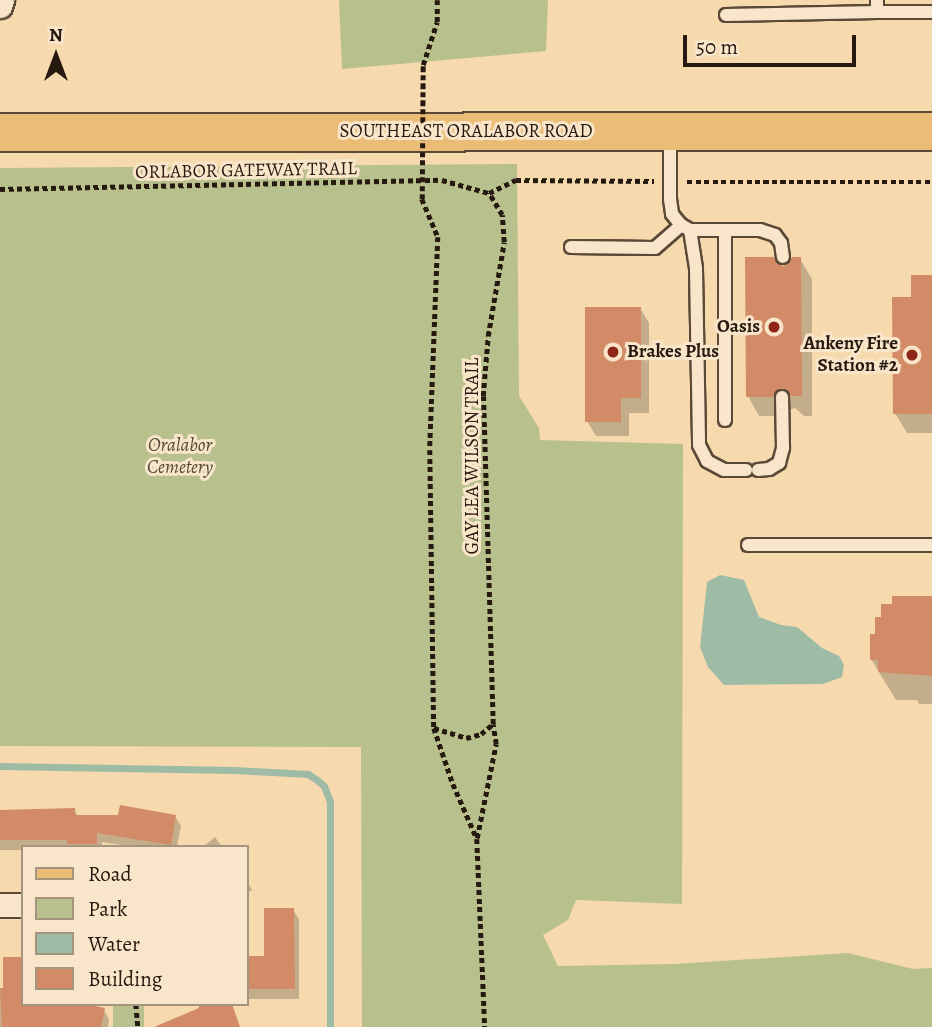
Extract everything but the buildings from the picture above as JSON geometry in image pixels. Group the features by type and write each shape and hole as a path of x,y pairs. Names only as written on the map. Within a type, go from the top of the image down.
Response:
{"main road":[{"name":"SOUTHEAST ORALABOR ROAD","path":"0,132 932,131"}],"street":[{"path":"0,6 2,0"},
{"path":"0,905 21,905"}],"lane":[{"path":"726,15 877,6 932,12"},
{"path":"670,133 672,214 686,227 696,269 699,445 706,461 724,470 769,469 779,463 783,448 782,397"},
{"path":"571,247 655,248 686,227 760,230 775,235 781,243 783,257"},
{"path":"725,230 725,420"},
{"path":"748,545 932,545"}],"path":[{"path":"437,0 437,22 423,65 422,199 438,237 430,450 434,728 453,783 477,839 485,1027"},
{"name":"ORLABOR GATEWAY TRAIL","path":"0,189 442,180 489,193"},
{"path":"489,193 516,180 932,182"},
{"name":"GAY LEA WILSON TRAIL","path":"477,839 496,744 493,723 483,396 488,336 504,242 502,215 489,193"},
{"path":"434,728 466,738 481,734 493,723"},
{"path":"136,1006 138,1027"}],"green space":[{"path":"339,0 548,0 546,51 342,69"},
{"name":"Oralabor Cemetery","path":"517,164 519,396 539,428 540,440 683,444 682,904 576,900 568,920 543,935 558,966 674,964 848,953 913,969 932,968 932,1027 362,1027 361,747 0,746 0,168"},
{"path":"113,1006 144,1006 144,1027 113,1027"}],"water":[{"path":"720,575 744,580 759,617 781,625 797,627 822,648 839,656 844,665 842,677 823,684 724,685 708,667 700,647 707,582"}],"waterway":[{"path":"0,766 234,770 308,774 317,780 324,786 330,802 330,1027"}],"place":[{"name":"Oasis","path":"774,327"},
{"name":"Brakes Plus","path":"613,352"},
{"name":"Ankeny Fire Station #2","path":"912,355"}]}
